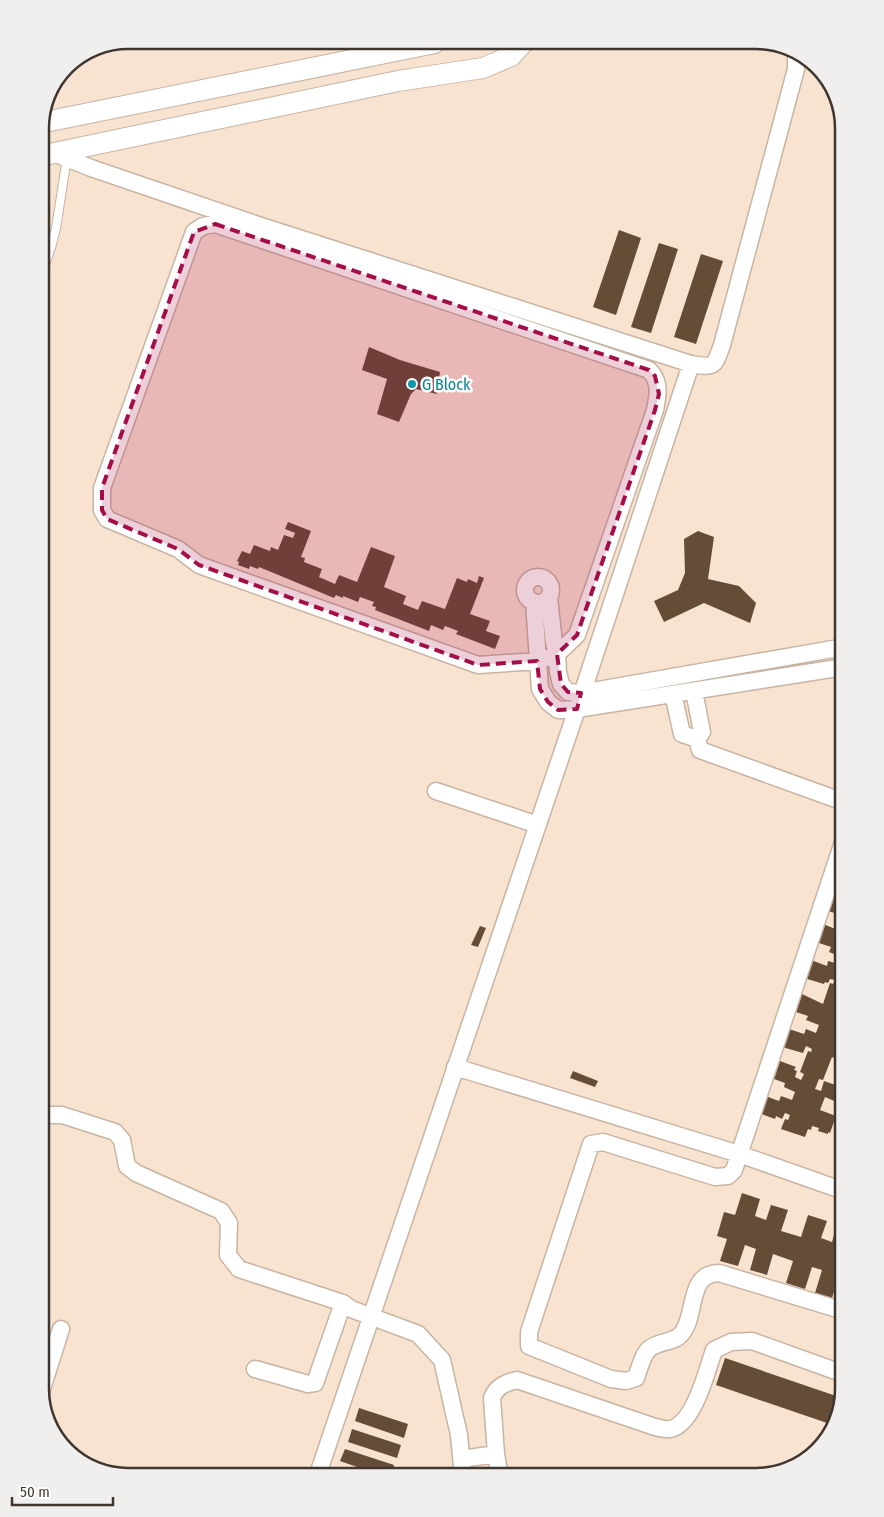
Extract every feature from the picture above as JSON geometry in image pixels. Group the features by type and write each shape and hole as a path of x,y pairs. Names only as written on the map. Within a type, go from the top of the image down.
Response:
{"street":[{"path":"49,121 405,49"},
{"path":"54,156 398,81 484,68 511,56 518,49"},
{"path":"54,156 268,228 691,364 708,367 713,366 716,362 722,345 796,69 796,60"},
{"path":"215,224 649,370 655,376 658,383 655,410 577,635 557,654 538,661 478,666 199,564 178,549 107,518 102,510 102,488 194,232 203,226 215,224"},
{"path":"320,1468 538,825 691,364"},
{"path":"835,648 579,701 558,710 548,702 540,689 538,661 541,600 557,654 561,684 579,701 673,694 835,667"},
{"path":"694,690 702,732 696,739"},
{"path":"673,694 682,734 696,739"},
{"path":"696,739 700,750 835,799"},
{"path":"436,792 538,825"},
{"path":"835,866 734,1170 728,1176 715,1177 603,1142 591,1144 529,1332 529,1346 611,1379 626,1381 636,1378 648,1350 660,1342 676,1339 683,1332 699,1281 710,1273 719,1273 835,1309"},
{"path":"455,1067 739,1154 835,1188"},
{"path":"49,1115 62,1115 115,1132 122,1140 127,1166 136,1173 221,1211 229,1223 228,1255 239,1269 344,1303 351,1309 372,1313 418,1334 442,1360 459,1435 462,1468"},
{"path":"255,1368 308,1384 315,1384 344,1303"},
{"path":"49,1365 61,1329"},
{"path":"497,1468 492,1398 496,1390 506,1382 517,1380 654,1427 669,1430 682,1424 692,1409 714,1350 731,1342 752,1341 835,1371"},
{"path":"462,1459 496,1454"}],"lane":[{"path":"49,253 56,228 54,156"}],"highlighted area":[{"path":"215,224 649,370 655,376 659,394 655,410 577,635 557,654 561,684 568,692 581,693 577,709 558,710 548,702 540,689 537,661 478,665 199,565 178,549 107,519 102,510 102,488 194,232"}],"building":[{"path":"619,230 641,238 616,315 593,307"},
{"path":"659,243 678,249 651,333 631,327"},
{"path":"701,254 723,261 696,344 674,337"},
{"name":"G Block","path":"369,347 400,360 440,372 437,394 416,389 411,394 399,422 377,414 387,379 362,370"},
{"path":"288,522 311,531 301,557 305,558 304,562 322,569 319,577 335,584 339,575 357,582 371,547 395,556 384,587 406,596 403,604 418,610 422,601 445,609 457,578 467,582 468,579 477,583 479,576 484,578 470,614 490,621 486,631 500,636 495,649 456,634 458,631 445,626 443,630 431,625 429,631 375,610 376,607 372,606 374,602 360,597 358,602 343,596 343,598 336,595 334,598 259,567 258,569 250,566 249,569 238,565 239,562 237,561 242,551 250,554 254,545 270,551 271,547 278,550 284,535 293,538 295,533 285,529"},
{"path":"698,531 714,537 708,579 739,586 756,603 750,623 704,603 664,622 654,601 678,590 685,573 684,539"},
{"path":"834,893 835,913 828,911"},
{"path":"823,924 835,929 835,954 829,952 831,947 816,942"},
{"path":"480,926 486,928 478,947 471,945"},
{"path":"811,960 827,966 828,961 835,963 835,980 830,979 828,983 825,982 824,984 804,978"},
{"path":"835,980 835,1058 832,1057 823,1080 819,1079 815,1089 821,1091 824,1081 835,1085 835,1101 825,1097 820,1110 835,1116 835,1119 830,1133 818,1131 819,1128 812,1126 811,1130 808,1129 805,1137 781,1129 785,1119 788,1120 790,1115 785,1113 782,1119 776,1116 775,1119 761,1114 768,1097 779,1101 781,1096 792,1100 795,1092 784,1087 785,1083 774,1079 780,1061 796,1067 794,1070 797,1071 795,1077 801,1080 804,1074 800,1072 808,1051 811,1052 812,1049 806,1046 803,1053 782,1047 789,1029 804,1034 806,1029 816,1033 819,1025 806,1020 808,1016 796,1012 802,994 823,1004 830,983 833,984"},
{"path":"573,1071 598,1081 595,1087 570,1078"},
{"path":"742,1193 760,1199 755,1216 766,1220 771,1205 788,1210 781,1231 801,1237 808,1215 827,1221 821,1238 832,1242 835,1231 835,1289 832,1298 815,1293 822,1270 812,1267 805,1289 786,1283 793,1261 773,1254 767,1275 750,1270 756,1249 745,1245 738,1266 720,1261 727,1239 717,1236 724,1212 735,1215"},
{"path":"725,1358 835,1396 835,1400 827,1423 716,1385"},
{"path":"359,1408 408,1424 404,1438 355,1421"},
{"path":"352,1429 401,1445 397,1458 348,1442"},
{"path":"345,1449 394,1465 393,1468 360,1468 340,1461"}],"place":[{"name":"G Block","path":"412,384"}]}
